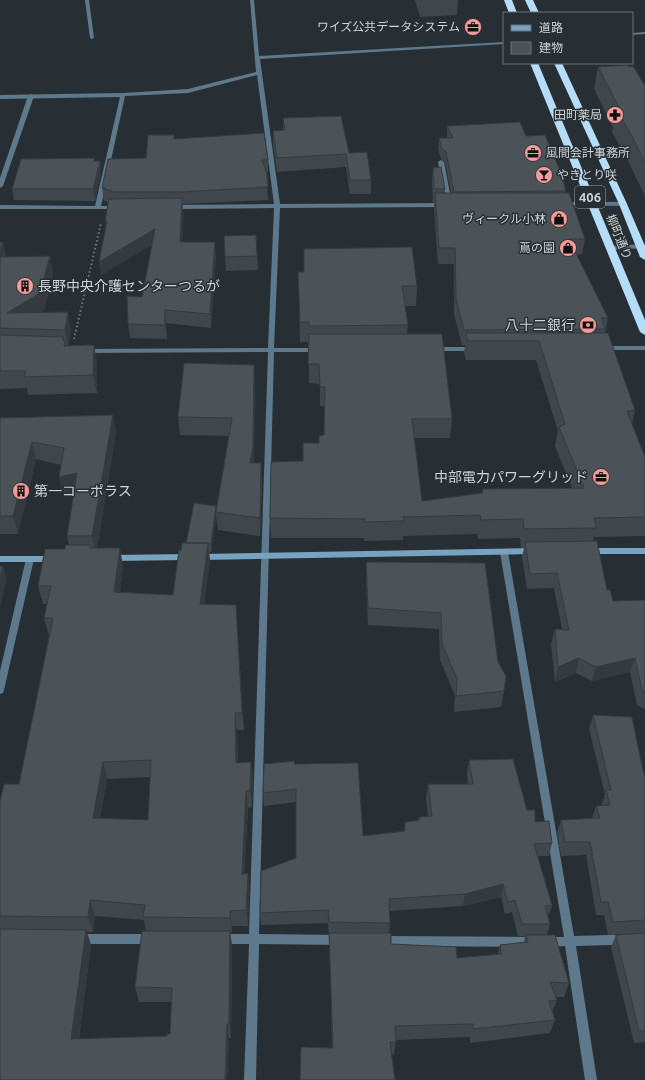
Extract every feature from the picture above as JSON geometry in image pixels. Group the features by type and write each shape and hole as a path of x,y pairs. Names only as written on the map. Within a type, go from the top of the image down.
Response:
{"highway":[{"path":"508,0 513,12"},
{"path":"529,0 535,12"},
{"name":"柳町通り","path":"534,64 645,332"},
{"name":"柳町通り","path":"558,64 643,246 645,257"}],"street":[{"path":"87,0 92,38"},
{"path":"250,1080 271,350 278,206 257,58 252,0"},
{"path":"633,34 645,33"},
{"path":"257,58 503,43"},
{"path":"0,97 123,95 188,90 260,73"},
{"path":"101,208 123,95"},
{"path":"0,186 31,96"},
{"path":"441,162 449,205"},
{"path":"553,204 623,204"},
{"path":"168,208 457,205"},
{"path":"0,207 120,208"},
{"path":"610,248 643,246"},
{"path":"592,348 645,348"},
{"path":"428,349 483,349"},
{"path":"71,351 326,350"},
{"path":"107,558 543,551"},
{"path":"582,551 645,551"},
{"path":"504,552 570,942 591,1080"},
{"path":"0,559 61,559"},
{"path":"0,690 30,559"},
{"path":"71,939 159,939"},
{"path":"206,939 349,940"},
{"path":"372,940 570,942 645,939"}],"path":[{"path":"71,351 101,208"}],"building":[{"path":"628,65 629,67 633,66 645,86 645,163 631,134 616,109 620,109 598,67"},
{"path":"341,116 349,153 367,152 371,180 350,180 346,154 277,158 273,131 285,130 283,118"},
{"path":"520,122 526,136 545,135 561,173 566,191 454,192 446,152 442,149 439,138 453,138 447,126"},
{"path":"264,133 268,160 262,160 267,174 268,187 182,192 111,192 111,190 105,190 106,188 102,188 108,159 146,158 148,135 174,135 174,139"},
{"path":"95,158 94,161 100,161 93,189 12,189 21,159"},
{"path":"441,167 445,189 434,189 433,168"},
{"path":"435,193 569,193 585,239 569,239 608,318 601,318 605,329 464,330 456,299 455,248 439,248"},
{"path":"182,198 180,242 215,242 210,314 165,310 165,325 128,324 127,296 142,297 155,229 99,262 107,221 105,221 109,199"},
{"path":"256,235 257,256 225,257 224,236"},
{"path":"0,242 3,242 0,254"},
{"path":"412,247 417,286 402,286 408,325 309,326 309,322 300,322 298,272 304,272 304,249"},
{"name":"長野中央介護センターつるが","path":"50,256 40,293 7,313 68,312 65,330 0,328 0,257"},
{"path":"466,333 608,333 635,410 627,411 645,457 645,517 594,518 596,528 524,529 523,519 481,520 480,515 403,517 404,521 365,522 365,519 270,518 271,462 303,461 303,443 319,443 319,436 324,435 325,387 320,387 319,364 308,364 309,334 442,334 452,419 412,419 422,501 483,493 482,489 584,488 559,427 565,424 539,341 468,341"},
{"path":"0,335 63,337 63,341 65,341 64,346 94,345 93,375 24,377 26,371 0,371"},
{"path":"184,363 254,365 253,447 250,463 261,463 260,518 216,512 232,418 178,417"},
{"path":"113,415 92,536 67,536 77,473 59,477 64,448 32,442 13,516 0,516 0,418"},
{"path":"194,503 216,506 211,544 186,543"},
{"path":"597,541 607,590 610,590 613,601 645,600 645,692 642,690 635,658 596,667 579,658 558,667 555,629 569,630 557,573 530,574 525,542"},
{"path":"182,543 208,543 200,604 236,605 242,713 235,713 236,763 251,762 250,791 246,791 242,875 248,873 246,910 230,911 230,918 143,917 145,905 90,900 88,917 0,916 0,801 4,784 19,784 53,618 44,618 51,586 38,586 45,549 65,549 66,545 91,545 90,548 120,548 114,592 173,595 179,550 181,550","holes":["151,760 148,820 93,818 103,762"]},
{"path":"366,562 485,563 498,662 506,676 504,691 456,696 457,679 442,643 441,613 368,608"},
{"path":"0,566 3,566 0,579"},
{"path":"593,715 632,717 645,775 645,920 613,922 608,902 601,902 590,842 565,842 561,820 600,818 596,806 610,805 606,790 611,790"},
{"path":"513,759 527,810 535,810 535,822 549,821 552,843 534,844 552,905 545,906 550,924 522,924 515,900 508,902 503,884 465,894 389,899 390,923 329,922 328,910 260,913 261,871 296,858 296,789 263,793 264,764 294,761 295,764 358,763 363,836 405,831 405,822 420,820 419,817 432,816 428,784 473,784 469,760"},
{"path":"0,929 86,930 71,1039 167,1036 167,1034 170,1034 172,988 135,987 142,931 230,931 229,1024 227,1024 225,1080 0,1080"},
{"path":"329,933 391,933 391,944 456,947 457,958 501,954 500,945 528,942 526,935 555,935 569,983 550,982 557,1000 549,1001 555,1020 473,1029 473,1024 395,1026 396,1042 390,1042 395,1080 300,1080 301,1047 333,1048"},
{"path":"645,933 645,1031 639,1031 616,935"}],"place":[{"name":"ワイズ公共データシステム","path":"473,27"},
{"name":"田町薬局","path":"615,115"},
{"name":"風間会計事務所","path":"533,153"},
{"name":"やきとり咲","path":"544,175"},
{"name":"ヴィークル小林","path":"559,219"},
{"name":"蔦の園","path":"568,248"},
{"name":"長野中央介護センターつるが","path":"25,286"},
{"name":"八十二銀行","path":"588,325"},
{"name":"中部電力パワーグリッド","path":"601,477"},
{"name":"第一コーポラス","path":"21,491"}]}
